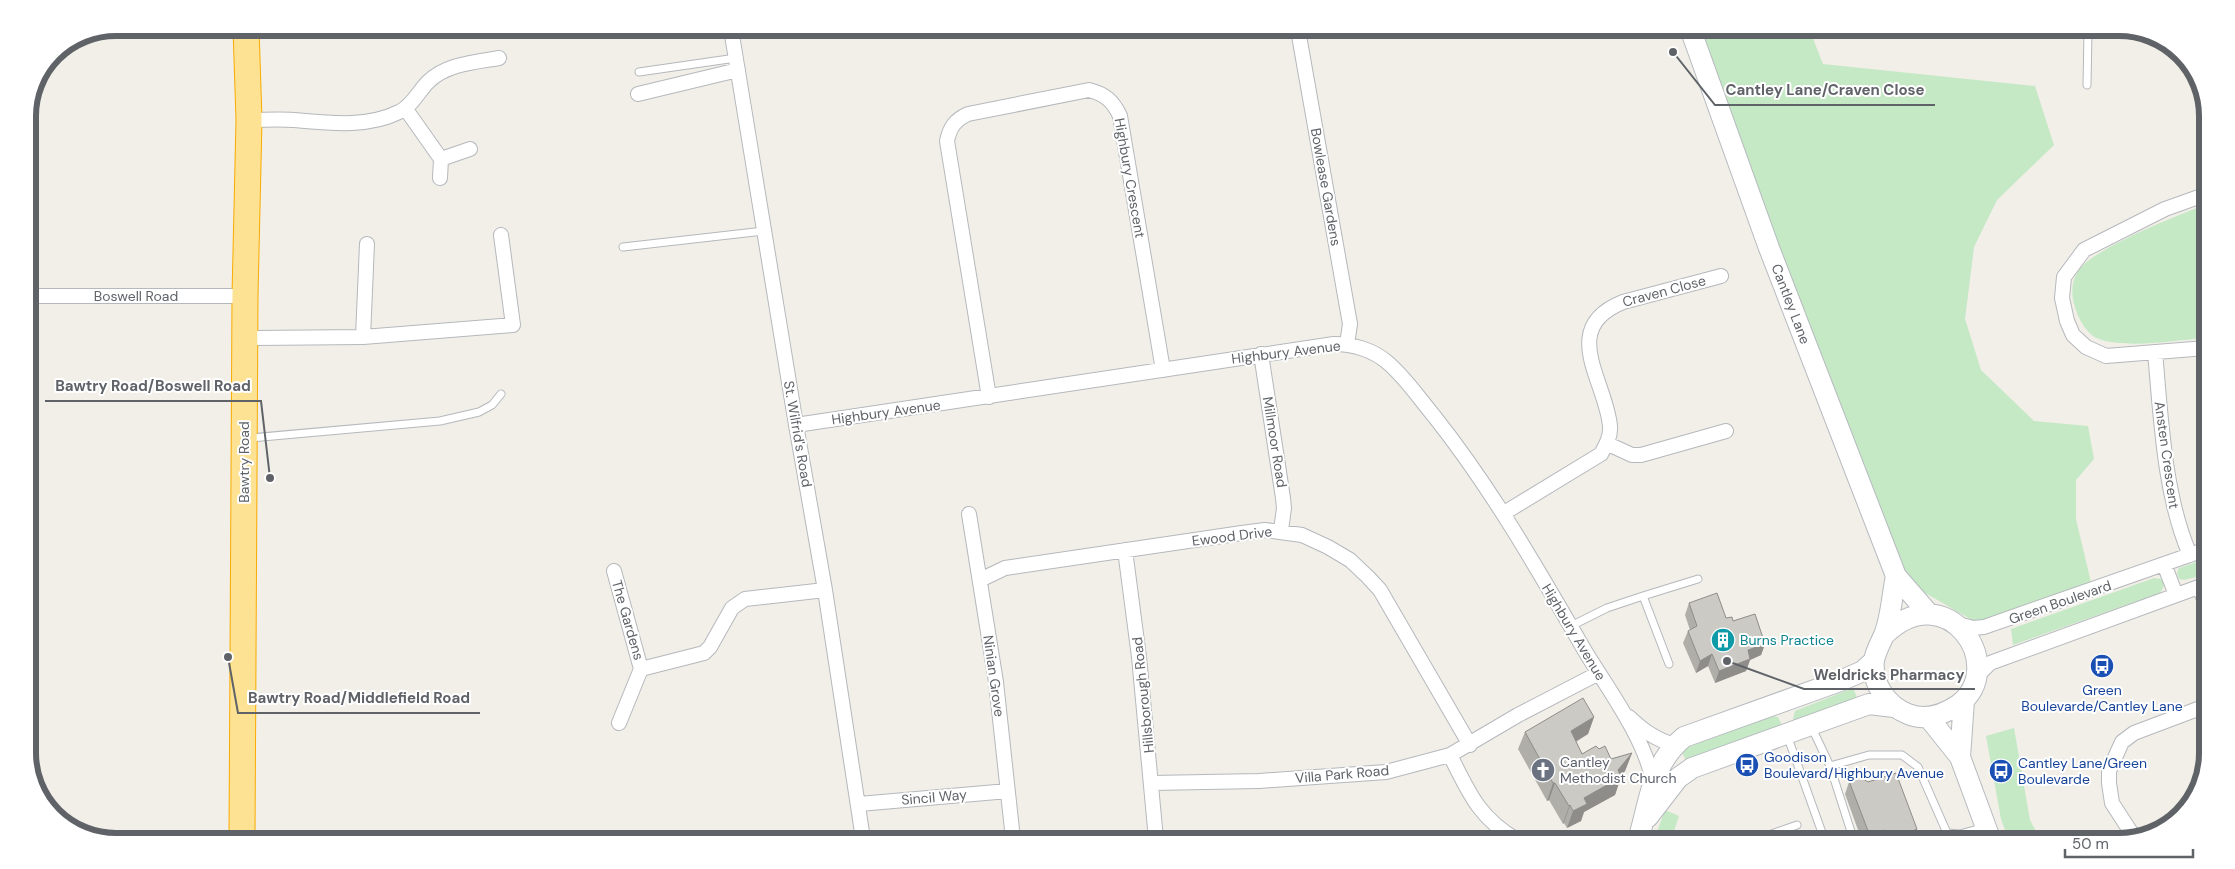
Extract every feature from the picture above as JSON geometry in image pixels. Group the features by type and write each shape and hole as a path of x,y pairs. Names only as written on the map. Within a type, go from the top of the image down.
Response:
{"highway":[{"name":"Bawtry Road","path":"242,833 244,338 248,120 246,36"}],"main road":[{"name":"Cantley Lane","path":"1692,36 1769,248 1896,576 1928,614"},
{"path":"1884,635 1896,576"},
{"path":"1928,614 1954,623 1970,640 1975,651 1977,667 1973,687 1964,700 1947,713 1928,717 1909,715 1894,707 1886,700 1879,687 1874,670 1878,644 1884,635 1897,623 1911,616 1928,614"},
{"path":"1640,832 1653,781 1662,760 1674,745 1684,737 1863,671 1874,661"},
{"path":"1960,757 1964,700"},
{"path":"1777,704 1787,734"},
{"path":"1640,832 1678,778 1692,768 1869,704 1894,707"},
{"path":"1928,717 1960,757 1988,833"}],"street":[{"name":"St. Wilfrid's Road","path":"732,36 825,590 862,833"},
{"name":"Bowlease Gardens","path":"1299,36 1350,324 1347,344"},
{"path":"248,120 293,120 338,124 370,121 400,112 428,81 450,67 498,58"},
{"path":"638,94 737,64"},
{"name":"Highbury Crescent","path":"989,397 947,141 950,128 959,118 968,114 1089,90 1101,93 1114,102 1120,116 1163,370"},
{"path":"405,108 441,159 440,178"},
{"path":"441,159 470,149"},
{"path":"2199,197 2165,209 2084,250 2064,277 2062,298 2067,321 2073,335 2086,347 2106,356 2199,349"},
{"path":"244,338 363,337 513,326 501,235"},
{"path":"363,337 367,244"},
{"name":"Craven Close","path":"1608,444 1610,426 1588,348 1591,333 1598,318 1609,307 1623,302 1721,276"},
{"name":"Boswell Road","path":"36,296 245,296"},
{"name":"Highbury Avenue","path":"796,425 1334,344 1347,344 1366,350 1385,360 1393,367 1464,454 1504,513 1622,710"},
{"name":"Ansten Crescent","path":"2155,352 2176,521 2190,555"},
{"name":"Millmoor Road","path":"1261,354 1284,498 1281,530"},
{"path":"1504,513 1600,454 1608,444 1632,455 1641,455 1726,431"},
{"name":"Ninian Grove","path":"970,514 996,682 1012,833"},
{"name":"Ewood Drive","path":"980,580 1005,568 1265,530 1281,530 1302,535 1350,560 1380,590 1470,745"},
{"name":"Hillsborough Road","path":"1124,550 1139,657 1156,833"},
{"name":"Green Boulevard","path":"1954,623 1973,628 1984,628 2199,552"},
{"path":"2164,564 2176,595"},
{"name":"The Gardens","path":"614,571 641,669 619,723"},
{"name":"The Gardens","path":"641,669 704,653 710,647 732,608 745,599 825,590"},
{"path":"1975,678 1990,663 2176,595 2199,591"},
{"name":"Villa Park Road","path":"1152,783 1259,781 1386,772 1450,755 1599,673"},
{"path":"2131,832 2112,803 2109,783 2109,771 2122,742 2134,733 2199,709"},
{"path":"1622,710 1656,740 1674,745"},
{"path":"1622,710 1650,767 1653,781"},
{"path":"1450,755 1470,797 1498,829 1505,833"},
{"name":"Sincil Way","path":"859,804 1008,791"}],"lane":[{"path":"2088,36 2088,85"},
{"path":"639,72 737,64"},
{"path":"623,247 764,231"},
{"path":"244,438 440,421 479,412 492,405 501,394"},
{"path":"1571,626 1607,608 1698,579"},
{"path":"1642,596 1669,664"},
{"path":"1811,725 1830,766 1851,833"},
{"path":"1787,734 1822,833"},
{"path":"1830,766 1869,755 1902,755 1918,767 1947,833"},
{"path":"1774,833 1797,825"}],"green space":[{"path":"1695,36 1812,36 1823,64 2035,86 2054,145 1997,200 1974,247 1965,319 1981,370 2034,421 2088,426 2094,459 2076,480 2076,519 2093,591 1984,627 1896,576"},
{"path":"2199,207 2199,339 2138,344 2110,342 2095,337 2084,326 2075,307 2072,288 2076,274 2088,261 2101,252 2158,224"},
{"path":"2199,561 2199,576 2184,580 2179,579 2177,573 2179,568"},
{"path":"2154,578 2161,579 2163,583 2160,593 2013,645 2011,629"},
{"path":"1853,688 1859,702 1797,723 1793,719 1795,711"},
{"path":"1772,716 1778,717 1781,723 1779,729 1688,765 1682,752 1686,748"},
{"path":"2014,728 2030,820 2037,833 2006,833 2001,819 1986,736"},
{"path":"1665,810 1679,816 1673,833 1657,833"}],"building":[{"path":"1717,593 1726,618 1732,617 1733,621 1755,614 1765,644 1748,650 1750,659 1719,671 1712,654 1700,661 1688,631 1697,626 1689,603"},
{"path":"1583,698 1594,717 1571,731 1582,754 1596,746 1599,749 1605,746 1611,759 1632,753 1618,770 1621,777 1584,798 1587,804 1573,811 1555,783 1553,783 1525,732"},
{"path":"1896,773 1917,829 1909,833 1885,833 1884,830 1877,833 1869,833 1849,781 1859,776 1868,782"}],"place":[{"name":"Cantley Lane/Craven Close","path":"1673,52"},
{"name":"Bawtry Road/Boswell Road","path":"270,478"},
{"name":"Burns Practice","path":"1723,640"},
{"name":"Bawtry Road/Middlefield Road","path":"228,657"},
{"name":"Weldricks Pharmacy","path":"1727,661"},
{"name":"Green Boulevarde/Cantley Lane","path":"2102,666"},
{"name":"Goodison Boulevard/Highbury Avenue","path":"1747,765"},
{"name":"Cantley Methodist Church","path":"1543,770"},
{"name":"Cantley Lane/Green Boulevarde","path":"2001,771"}]}
